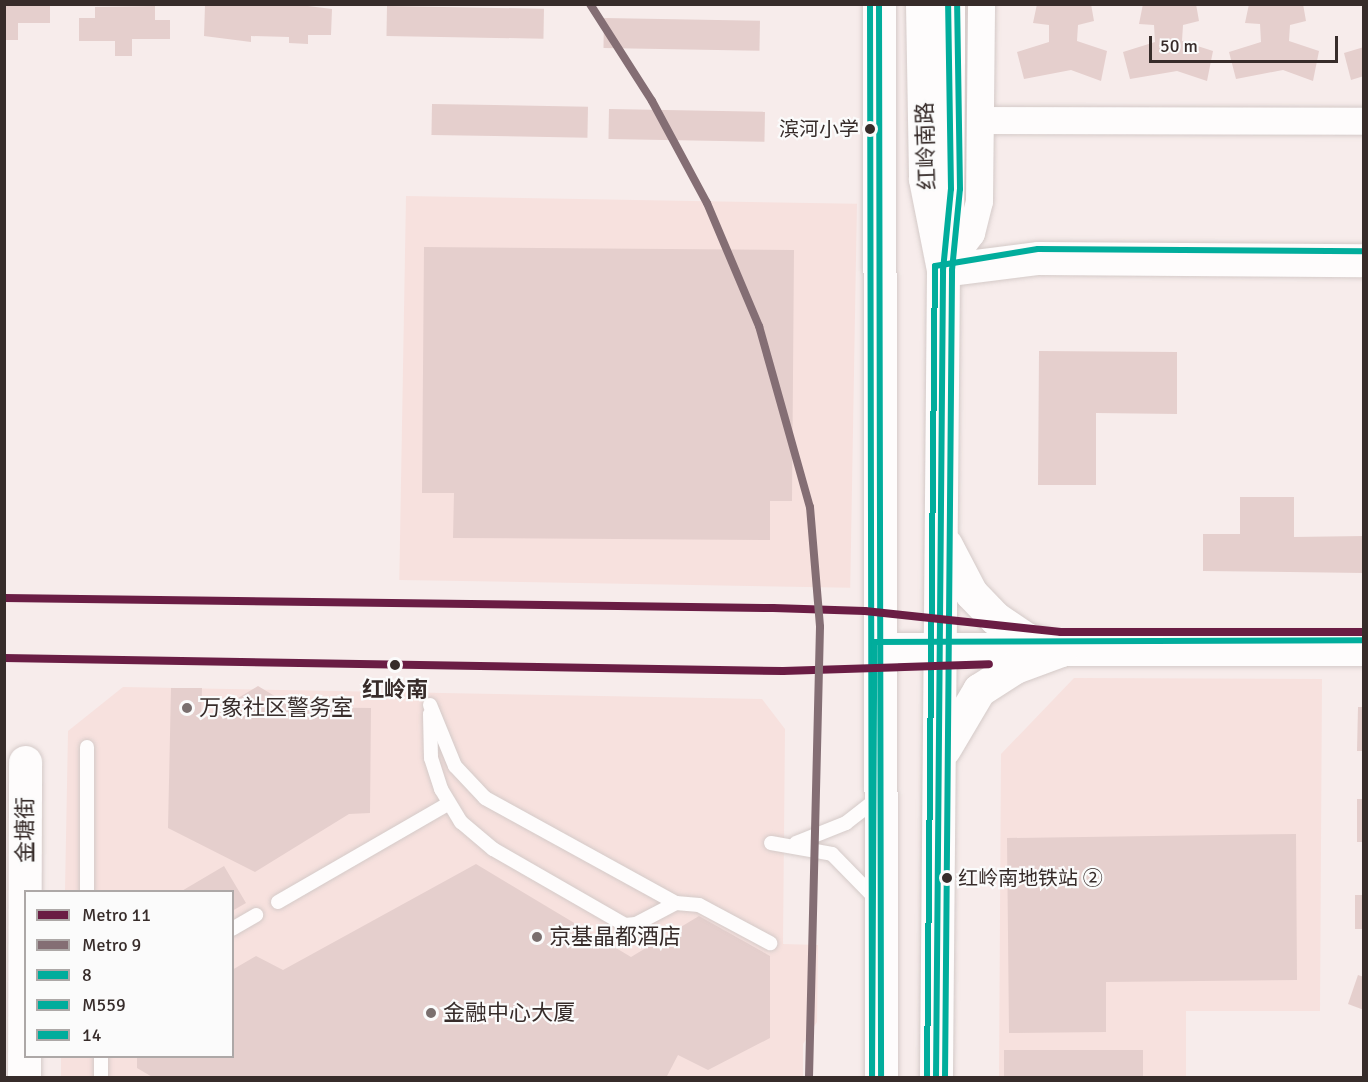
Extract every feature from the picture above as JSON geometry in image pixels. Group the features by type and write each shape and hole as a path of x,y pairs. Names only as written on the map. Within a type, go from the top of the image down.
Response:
{"main road":[{"path":"879,4 881,1077"},
{"name":"红岭南路","path":"922,4 925,179 943,270 942,754 936,1077"},
{"path":"948,4 951,189 943,270 1038,258 1364,260"},
{"path":"942,533 955,568 983,606 1026,639 1060,650"},
{"path":"880,649 1364,649"},
{"path":"942,754 979,690 1015,667 1060,650"},
{"name":"金塘街","path":"25,762 25,890"},
{"name":"金塘街","path":"24,1058 24,1077"}],"street":[{"path":"943,270 964,245 976,216 981,120 981,4"},
{"path":"981,120 1364,121"}],"lane":[{"path":"676,903 636,924 625,925 493,849 448,804 431,758 431,704 446,748 469,783 577,849 676,903 699,905 770,943"},
{"path":"87,747 87,890"},
{"path":"796,843 846,823 881,796"},
{"path":"278,902 448,804"},
{"path":"771,843 796,843 832,854 881,904"},
{"path":"234,928 256,915"},
{"path":"101,1058 101,1077"}],"shaded area":[{"path":"406,196 857,204 850,588 399,580"},
{"path":"1074,678 1322,679 1320,1011 1186,1011 1186,1077 999,1078 1001,754"},
{"path":"123,687 762,699 785,729 783,944 818,945 817,1022 803,1044 803,1077 61,1078 61,1058 234,1058 234,890 65,890 68,731"}],"building":[{"path":"4,4 50,4 50,23 18,23 18,40 4,40"},
{"path":"292,4 332,9 331,35 308,35 308,44 289,43 289,37 251,36 251,42 204,36 205,5"},
{"path":"1037,4 1091,4 1094,21 1078,25 1077,41 1107,51 1101,81 1071,70 1024,79 1017,52 1049,42 1049,25 1033,23"},
{"path":"1143,4 1196,4 1199,21 1183,25 1182,41 1213,51 1207,81 1177,71 1130,79 1123,52 1155,42 1154,25 1139,24"},
{"path":"1249,4 1303,4 1306,21 1290,25 1289,41 1319,51 1313,81 1283,70 1236,79 1229,52 1261,42 1260,24 1245,23"},
{"path":"155,6 155,20 170,20 170,39 132,39 132,56 115,56 115,41 79,41 79,18 95,18 95,7"},
{"path":"387,6 544,9 543,39 386,36"},
{"path":"604,18 760,21 759,51 603,48"},
{"path":"1364,47 1364,76 1351,80 1344,53"},
{"path":"432,104 588,107 587,138 431,135"},
{"path":"609,109 765,112 764,142 608,139"},
{"path":"424,247 794,250 792,501 770,501 770,540 453,538 454,493 422,493"},
{"path":"1039,351 1177,352 1177,414 1096,413 1096,485 1038,485"},
{"path":"1240,497 1294,497 1294,537 1364,536 1364,573 1203,571 1203,534 1240,534"},
{"path":"258,686 293,707 371,708 370,813 349,814 255,872 168,828 171,688 202,688 201,720"},
{"path":"1358,707 1364,707 1364,751 1357,751"},
{"path":"1357,799 1364,799 1364,842 1357,842"},
{"path":"1296,834 1297,980 1106,982 1106,1032 1009,1033 1007,838"},
{"name":"金融中心大厦","path":"476,864 631,957 699,916 770,956 770,1038 708,1070 678,1055 666,1078 154,1078 137,1068 137,1058 234,1058 234,969 256,956 283,970"},
{"path":"224,866 246,903 234,910 234,890 183,890"},
{"path":"1355,895 1364,895 1364,929 1355,929"},
{"path":"1358,975 1364,977 1364,1010 1348,1004"},
{"path":"1004,1050 1143,1050 1143,1078 1004,1078"}],"metro line":[{"name":"9","path":"590,4 652,101 707,203 759,326 810,507 820,627 809,1078"},
{"name":"11","path":"4,598 773,608 865,611 1061,632 1364,632"},
{"name":"11","path":"4,658 783,671 989,664"}],"transit line":[{"name":"M559","path":"870,4 872,1078"},
{"name":"8","path":"879,4 881,1078"},
{"name":"8","path":"936,1078 943,270 951,189 948,4"},
{"name":"M559","path":"945,1078 952,270 960,189 957,4"},
{"name":"14","path":"927,1078 935,266 1038,249 1364,251"},
{"name":"14","path":"872,1078 874,642 1364,640"}],"place":[{"name":"滨河小学","path":"870,129"},
{"name":"红岭南","path":"395,665"},
{"name":"万象社区警务室","path":"187,708"},
{"name":"红岭南地铁站 ②","path":"947,878"},
{"name":"京基晶都酒店","path":"537,937"},
{"name":"金融中心大厦","path":"431,1013"}]}
